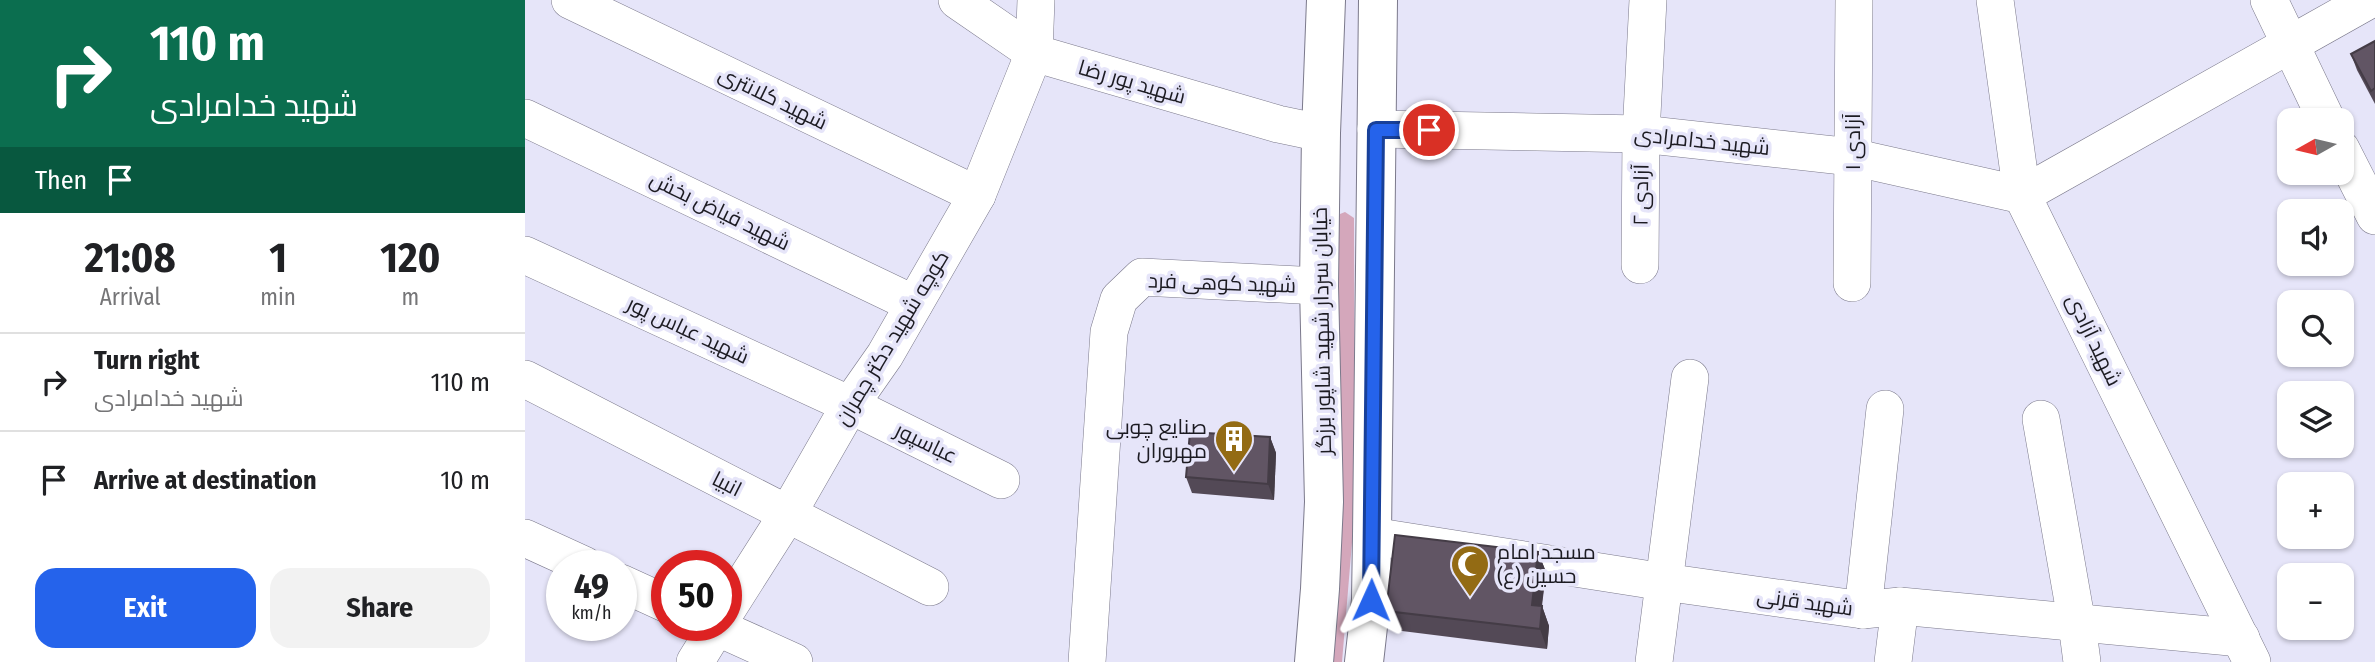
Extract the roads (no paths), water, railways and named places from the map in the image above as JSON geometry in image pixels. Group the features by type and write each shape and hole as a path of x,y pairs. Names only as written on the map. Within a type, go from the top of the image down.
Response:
{"main road":[{"name":"خیابان سردار شهید شاپور برزگر","path":"1314,662 1324,502 1319,286 1326,0"},
{"path":"1364,662 1371,600 1378,0"},
{"path":"1321,133 1376,130"}],"street":[{"name":"شهید کلانتری","path":"570,0 977,195"},
{"name":"شهید پور رضا","path":"957,0 1034,54 1278,124 1321,133"},
{"name":"کوچه شهید دکتر چمران","path":"742,585 787,515 851,405 885,355 977,195 1034,54 1036,0"},
{"name":"آزادی ۲","path":"1640,265 1641,134 1647,0"},
{"name":"آزادی ۱","path":"1852,283 1854,0"},
{"name":"شهید آزادی","path":"1995,0 2022,195 2246,650"},
{"path":"2269,0 2321,108"},
{"path":"2022,195 2369,0"},
{"name":"شهید فیاض بخش","path":"525,118 914,304"},
{"name":"شهید خدامرادی","path":"1376,130 1641,134 1852,157 2022,195"},
{"path":"2354,175 2375,216"},
{"name":"شهید عباس پور","path":"525,255 851,405"},
{"name":"شهید کوهی فرد","path":"1087,662 1109,332 1119,299 1142,277 1319,286"},
{"path":"1654,662 1690,378"},
{"name":"انبیا","path":"525,379 930,587"},
{"name":"عباسپور","path":"851,405 1002,480"},
{"path":"1863,610 1885,409"},
{"path":"2041,419 2082,662"},
{"name":"شهید قرنی","path":"1372,536 1863,610 1900,606 2077,624 2246,650"},
{"path":"525,538 551,550"},
{"path":"1893,662 1900,606"},
{"path":"742,635 794,662"},
{"name":"کوچه شهید دکتر چمران","path":"695,662 707,641"}],"place":[{"name":"صنایع چوبی مهروران","path":"1234,473"},
{"name":"مسجد امام حسین (ع)","path":"1470,598"}]}
